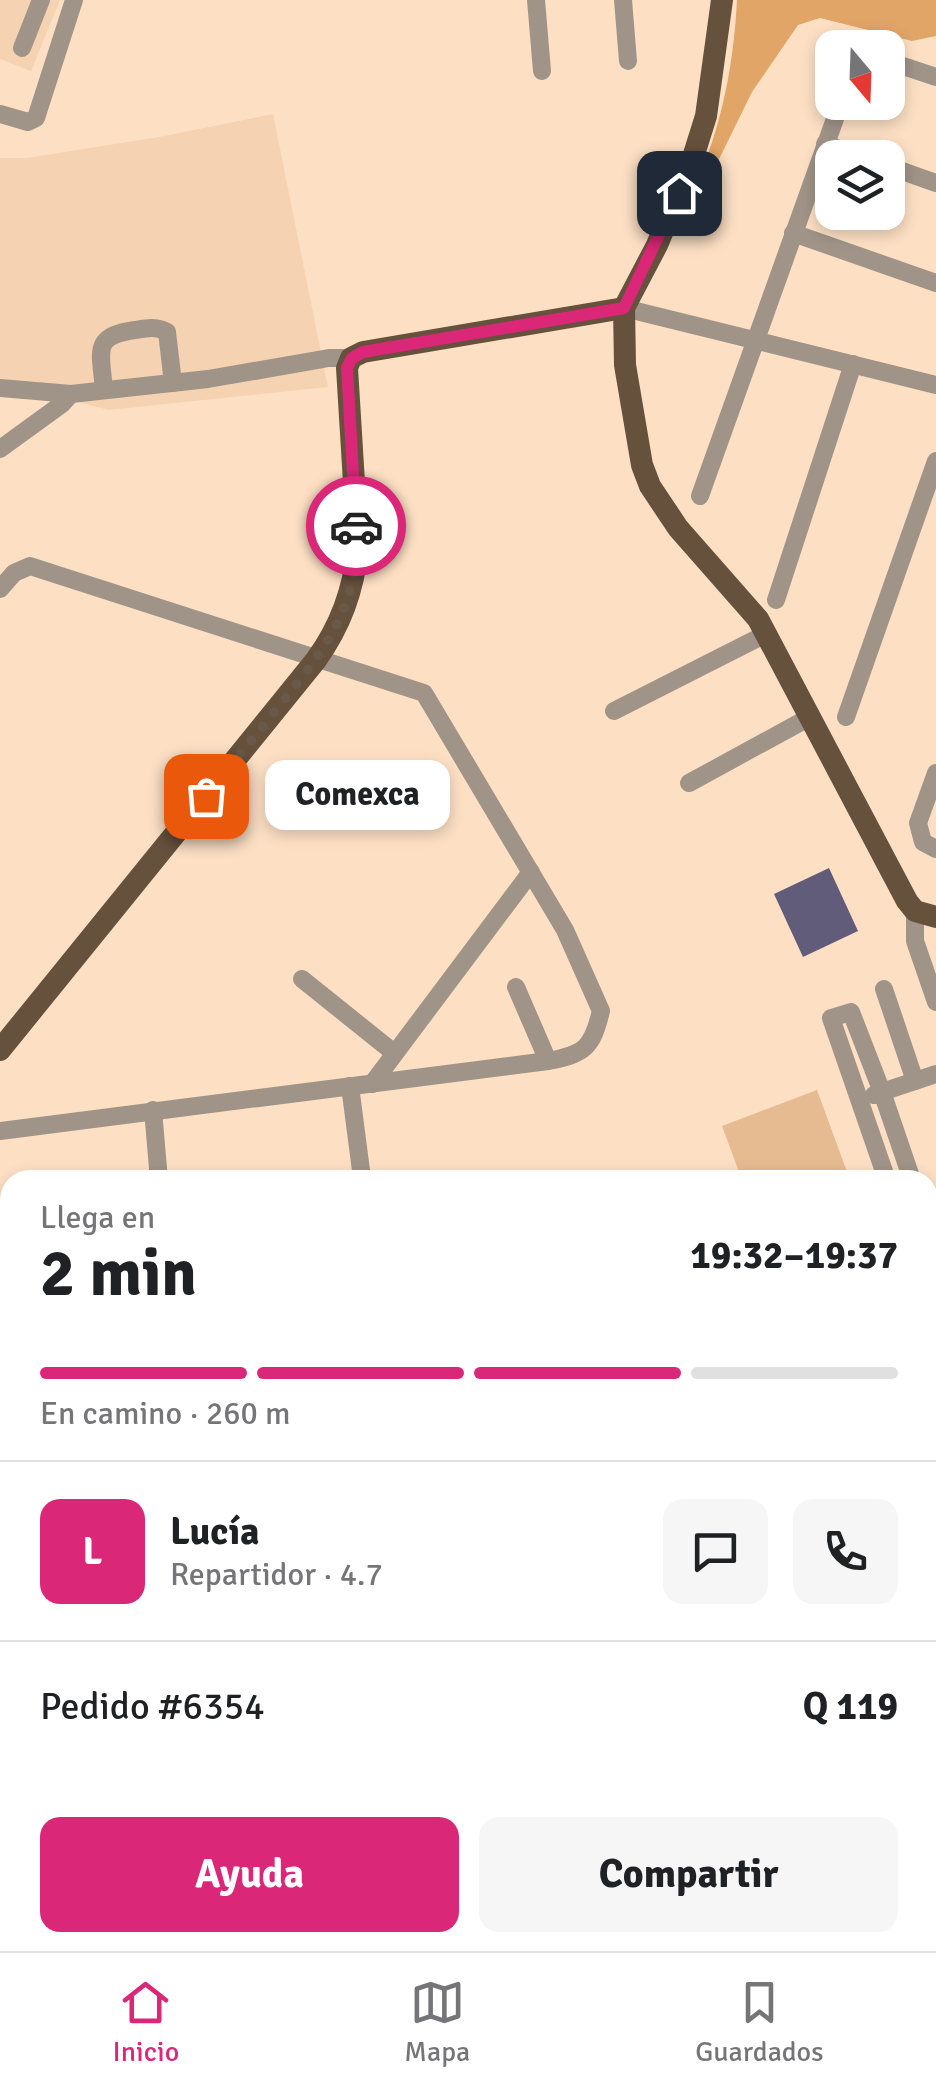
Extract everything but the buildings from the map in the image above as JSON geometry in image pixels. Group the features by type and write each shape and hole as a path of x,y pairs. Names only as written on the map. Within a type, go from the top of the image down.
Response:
{"main road":[{"path":"722,0 706,116 690,167 624,308 625,365 642,466 650,486 678,528 735,590 766,634 900,890 926,914"},
{"path":"0,1050 316,660 336,630 354,576 358,548 347,368 352,358 363,352 624,308"}],"street":[{"path":"22,48 42,0"},
{"path":"536,0 542,71"},
{"path":"623,0 628,62"},
{"path":"0,114 28,122 36,118 70,1"},
{"path":"905,67 936,77"},
{"path":"700,496 815,172"},
{"path":"905,172 936,184"},
{"path":"793,234 936,284"},
{"path":"624,308 936,385"},
{"path":"104,390 105,338 112,333 154,328 168,332 173,383"},
{"path":"0,388 71,394 352,358"},
{"path":"776,600 853,364"},
{"path":"0,449 71,394"},
{"path":"846,716 936,461"},
{"path":"0,590 14,573 30,566 424,693 565,930 601,1011 590,1044 572,1056 548,1062 0,1132"},
{"path":"614,711 766,634"},
{"path":"689,783 810,718"},
{"path":"936,773 917,829 923,842 936,849"},
{"path":"372,1084 530,872"},
{"path":"926,914 915,942 936,1002"},
{"path":"302,979 393,1052"},
{"path":"516,988 548,1062"},
{"path":"884,989 914,1081"},
{"path":"884,1170 831,1022 834,1016 851,1012 909,1170"},
{"path":"860,1101 936,1074"},
{"path":"350,1086 361,1170"},
{"path":"153,1110 157,1170"}],"shaded area":[{"path":"0,0 60,0 31,71 0,59"},
{"path":"737,0 936,0 936,36 912,41 905,39 905,30 868,30 820,18 798,25 752,92 694,210 687,205 708,155 732,54"},
{"path":"273,114 328,387 109,410 0,382 0,158 27,158 159,137"},
{"path":"817,1090 846,1170 738,1170 722,1126"}],"way so far":[{"path":"206,796 336,630 354,576 356,526"}],"place":[{"name":"Comexca","path":"206,796"}],"route":[{"path":"356,526 347,368 352,358 363,352 624,308 679,193"}]}
